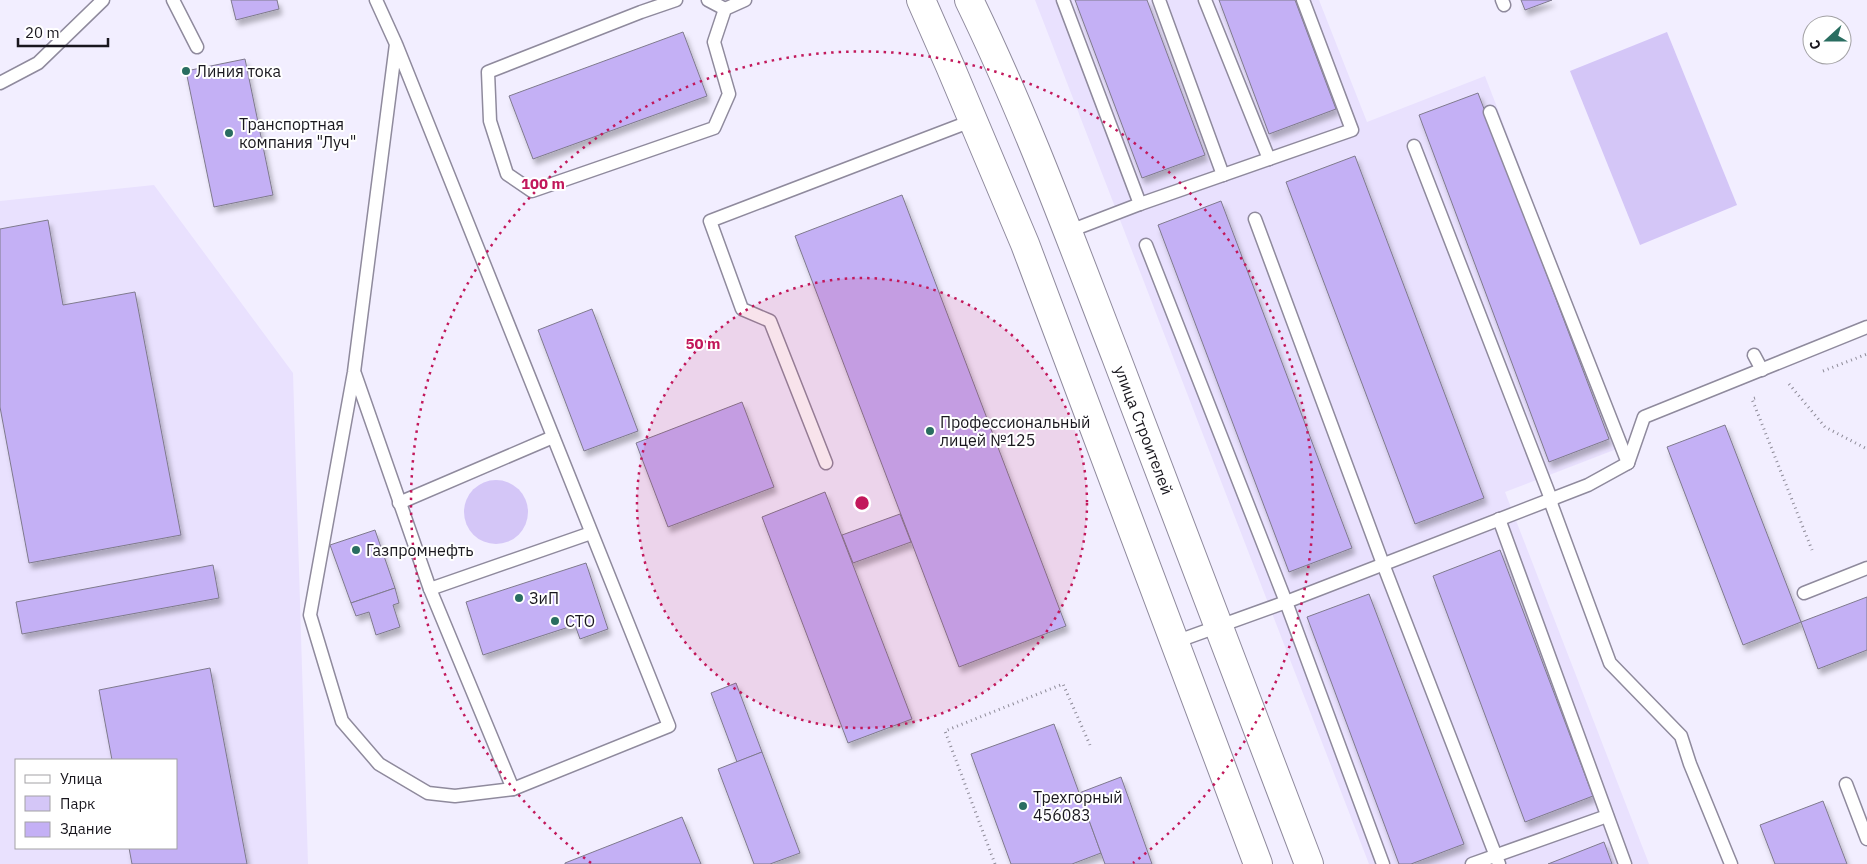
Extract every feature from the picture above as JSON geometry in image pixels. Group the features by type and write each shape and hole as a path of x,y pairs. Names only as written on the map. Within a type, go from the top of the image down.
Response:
{"street":[{"path":"921,0 1026,244 1258,864"},
{"name":"улица Строителей","path":"969,0 990,43 1068,232 1309,864"}],"lane":[{"path":"0,83 38,63 103,0"},
{"path":"173,0 197,47"},
{"path":"376,0 396,44 669,726 513,789 455,796 428,793 379,764 342,721 310,615 354,372 396,44"},
{"path":"676,0 488,72 490,121 507,174 532,192 714,128 729,94 714,42 724,9 745,0"},
{"path":"708,0 724,9"},
{"path":"1063,0 1140,204"},
{"path":"1160,0 1223,175"},
{"path":"1205,0 1269,158"},
{"path":"1068,232 1140,204 1352,130 1303,0"},
{"path":"1490,112 1628,463"},
{"path":"826,463 770,321 742,309 710,221 974,120"},
{"path":"1414,146 1551,499 1555,516 1610,664 1681,736 1690,764 1731,864"},
{"path":"1255,219 1382,564 1497,860"},
{"path":"1146,245 1286,602 1384,864"},
{"path":"1175,642 1286,602 1588,485 1628,463 1644,417 1867,327"},
{"path":"1754,355 1762,370"},
{"path":"354,372 430,589 513,789"},
{"path":"399,503 553,437"},
{"path":"1499,519 1625,864"},
{"path":"430,589 591,533"},
{"path":"1804,593 1867,568"},
{"path":"1846,784 1867,839"},
{"path":"1472,864 1497,860 1607,816"}],"path":[{"path":"1788,384 1825,427 1867,449"},
{"path":"1752,400 1812,550"},
{"path":"995,864 945,731 1063,684 1090,745"}],"shaded area":[{"path":"1035,0 1319,0 1367,122 1485,76 1627,445 1505,492 1649,864 1369,864"},
{"path":"154,185 293,373 308,864 0,864 0,201"}],"green space":[{"path":"1667,32 1737,205 1640,245 1570,71"},
{"path":"490,480 502,480 519,489 526,500 528,512 526,524 519,535 502,544 490,544 478,539 469,530 464,518 464,506 469,494 478,485"}],"building":[{"path":"231,0 277,0 279,9 236,20"},
{"path":"1075,0 1147,0 1205,155 1142,178"},
{"path":"1219,0 1295,0 1336,109 1269,134"},
{"path":"1521,0 1552,0 1525,10"},
{"path":"683,32 707,96 533,159 509,96"},
{"name":"Транспортная компания \"Луч\"","path":"245,59 273,195 214,207 186,71"},
{"path":"1478,93 1609,439 1549,462 1419,115"},
{"path":"1355,156 1484,498 1415,524 1286,182"},
{"name":"Профессиональный лицей №125","path":"902,195 1066,626 959,667 795,236"},
{"path":"1221,201 1352,548 1289,572 1158,225"},
{"path":"48,220 63,305 135,292 181,535 29,563 0,407 0,229"},
{"path":"592,309 638,431 584,451 538,330"},
{"path":"742,402 774,487 668,527 636,443"},
{"path":"1725,425 1801,622 1743,645 1667,447"},
{"path":"825,492 912,719 848,743 762,517"},
{"path":"900,514 911,542 853,563 842,535"},
{"path":"375,530 395,588 351,603 330,545"},
{"path":"1500,550 1593,796 1525,822 1433,576"},
{"path":"586,563 608,629 580,639 575,625 483,655 466,602"},
{"path":"213,565 219,598 22,634 16,602"},
{"path":"395,588 399,603 393,605 400,627 376,635 369,612 356,616 351,603"},
{"path":"1369,594 1464,844 1411,864 1399,864 1307,617"},
{"path":"1867,597 1867,650 1818,669 1801,622"},
{"path":"210,668 247,864 132,864 129,849 178,849 178,759 112,759 99,690"},
{"path":"736,683 762,752 737,762 711,693"},
{"path":"1054,724 1101,853 1072,864 1011,864 971,754"},
{"path":"762,752 800,853 770,864 754,864 718,769"},
{"path":"1121,777 1152,864 1105,864 1079,793"},
{"path":"1823,801 1847,864 1775,864 1760,825"},
{"path":"682,817 701,864 565,864 565,863"},
{"path":"1604,842 1612,864 1548,864"}],"place":[{"name":"Линия тока","path":"186,71"},
{"name":"Транспортная компания \"Луч\"","path":"229,133"},
{"name":"Профессиональный лицей №125","path":"930,431"},
{"name":"Газпромнефть","path":"356,550"},
{"name":"ЗиП","path":"519,598"},
{"name":"СТО","path":"555,621"},
{"name":"Трехгорный 456083","path":"1023,806"}]}
